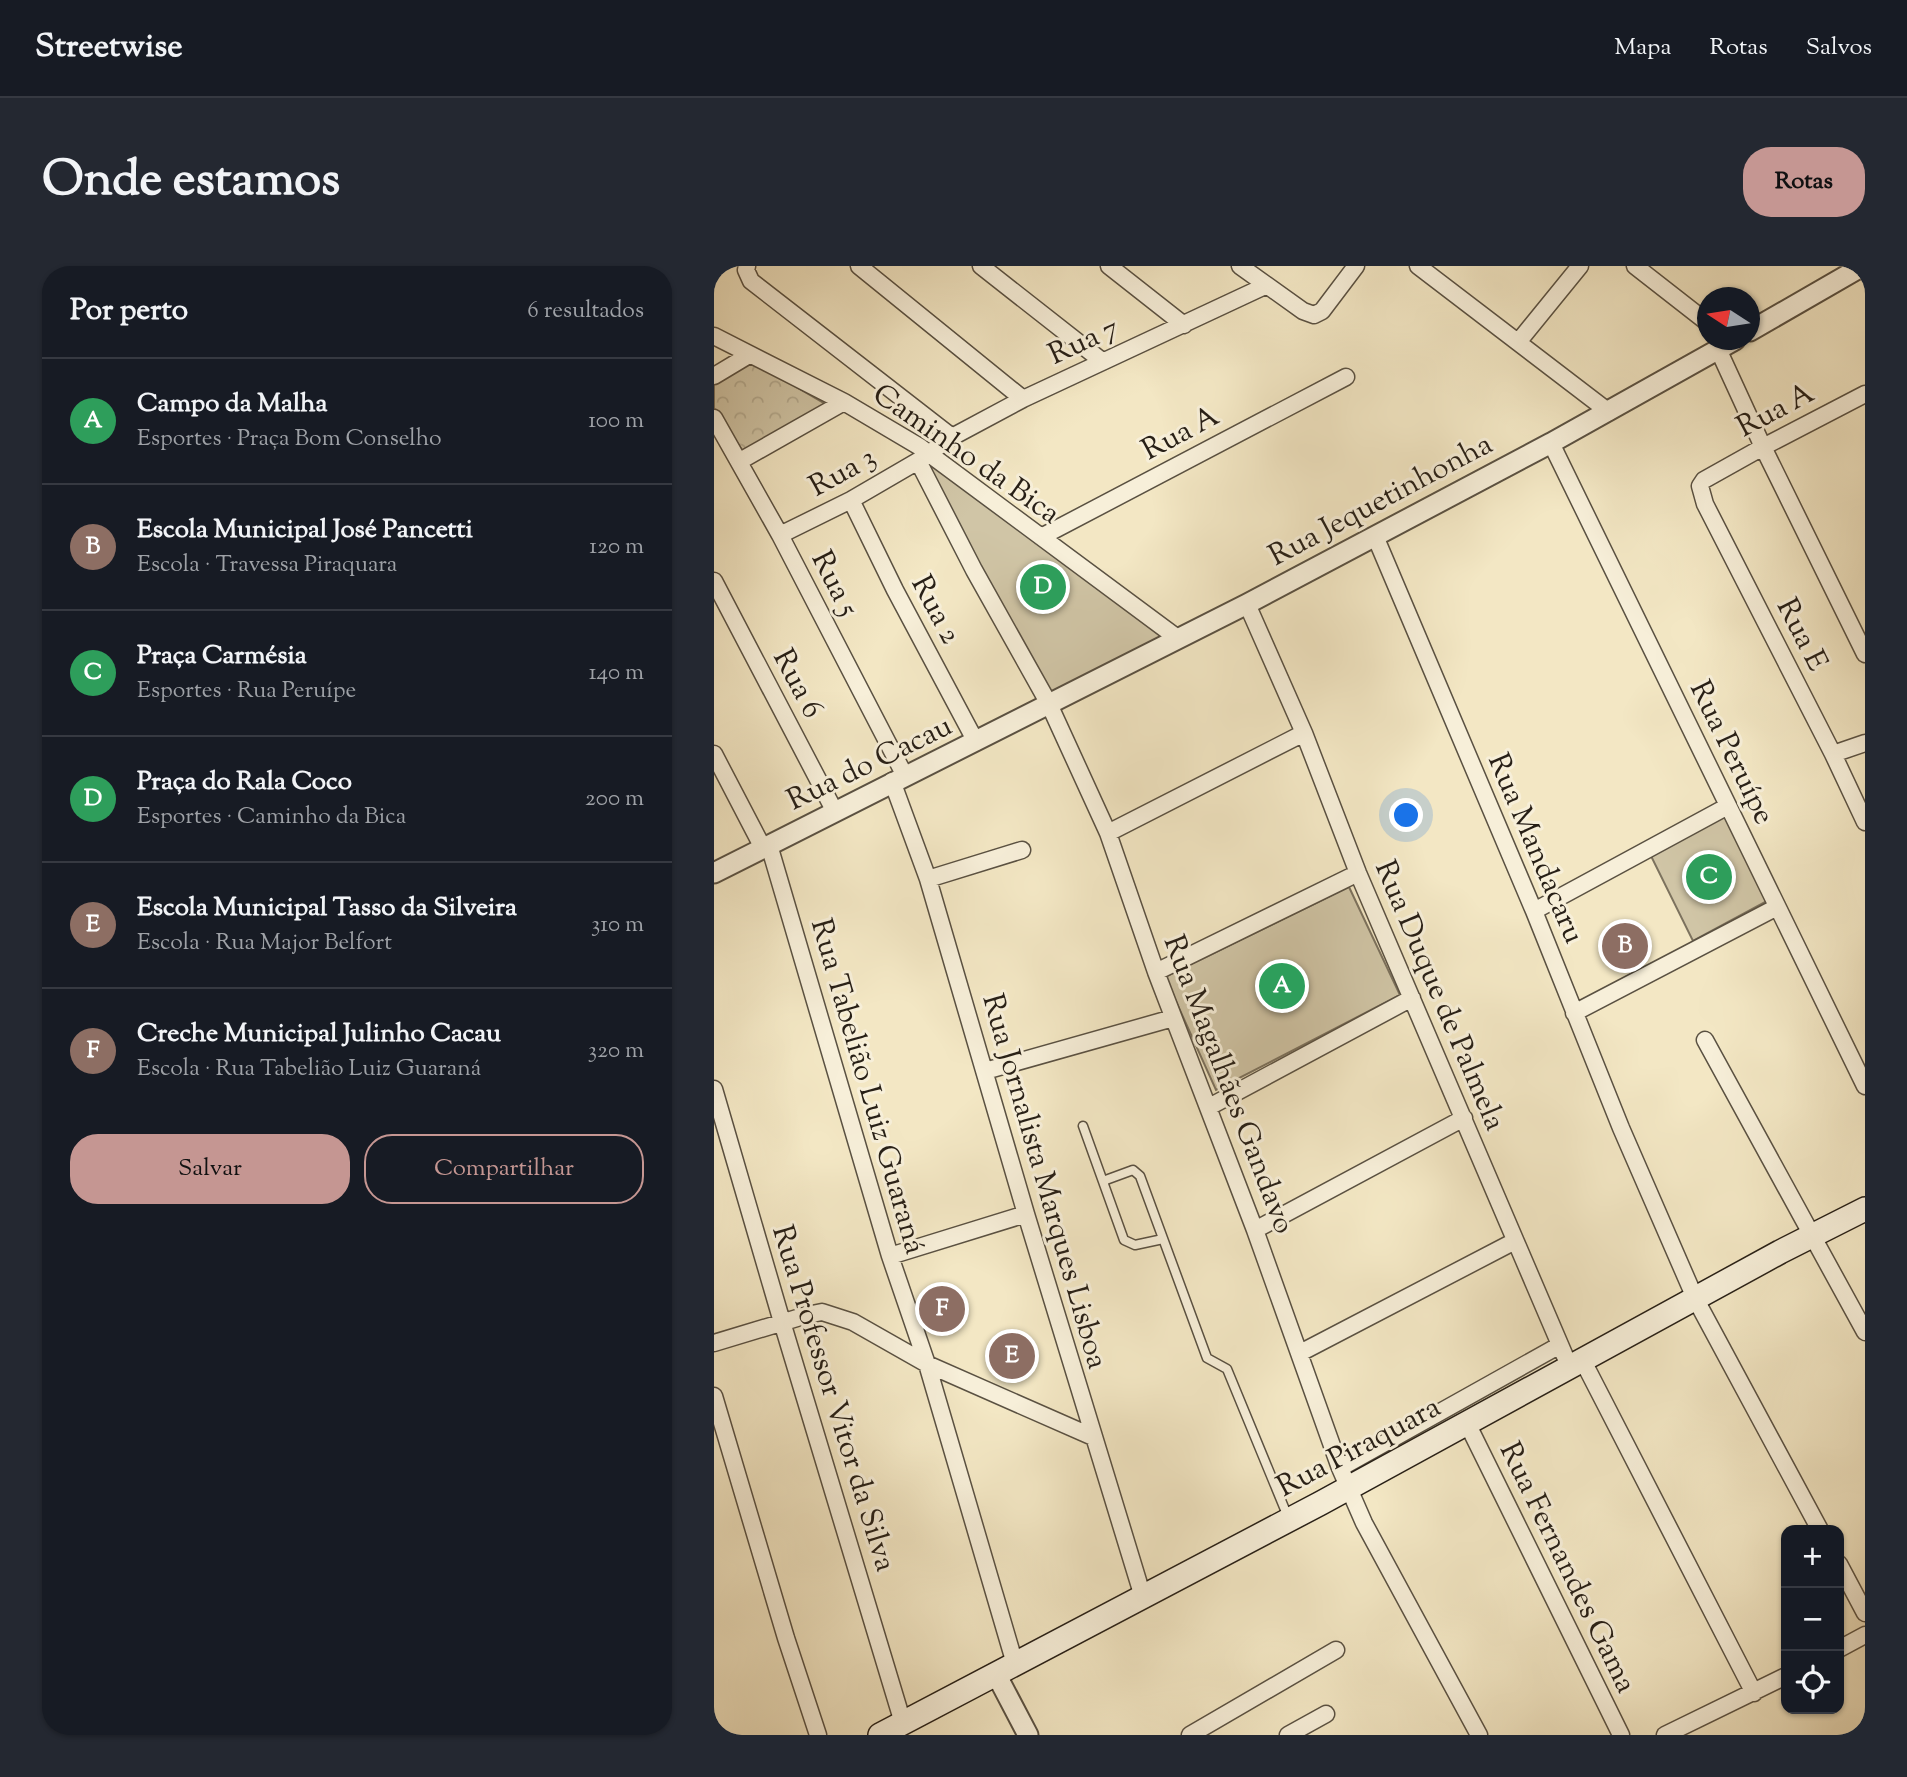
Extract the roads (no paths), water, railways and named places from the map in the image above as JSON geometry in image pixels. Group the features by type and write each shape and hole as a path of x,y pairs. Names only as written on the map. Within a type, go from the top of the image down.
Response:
{"main road":[{"name":"Rua Piraquara","path":"880,1735 1289,1520 1345,1478 1467,1423 1695,1298 1865,1209"}],"street":[{"path":"747,266 747,277 760,288 952,437"},
{"path":"859,266 1023,400"},
{"path":"981,266 1102,361"},
{"path":"1109,266 1184,325"},
{"path":"1240,266 1265,286 1309,314 1322,311 1356,266"},
{"path":"1418,266 1520,341 1609,412"},
{"path":"1520,341 1580,266"},
{"path":"1636,266 1697,315"},
{"path":"1760,325 1859,267"},
{"name":"Rua 7","path":"923,457 952,437 1023,400 1265,286"},
{"name":"Caminho da Bica","path":"714,335 844,402 1041,537 1176,638"},
{"name":"Rua Jequetinhonha","path":"1049,704 1247,604 1551,443 1716,350"},
{"path":"1730,350 1763,447 1865,654"},
{"path":"714,376 749,355"},
{"name":"Rua A","path":"1041,537 1346,377"},
{"name":"Rua A","path":"1713,475 1865,394"},
{"path":"740,461 844,402"},
{"name":"Rua 5","path":"714,418 780,535 899,779"},
{"name":"Rua Peruípe","path":"1551,443 1865,1086"},
{"name":"Rua 3","path":"780,535 851,500 923,457"},
{"name":"Rua Magalhães Gandavo","path":"923,457 974,570 1049,704 1108,832 1156,972 1364,1523 1479,1735"},
{"name":"Rua E","path":"1713,475 1700,486 1705,504 1865,822"},
{"name":"Rua 2","path":"851,500 895,590 976,742"},
{"name":"Rua Mandacaru","path":"1375,536 1534,911 1621,1128 1695,1298 1817,1525"},
{"name":"Rua 6","path":"714,581 834,810"},
{"name":"Rua Duque de Palmela","path":"1247,604 1304,733 1359,873 1560,1345 1576,1364 1754,1693"},
{"name":"Rua do Cacau","path":"714,873 834,810 1049,704"},
{"path":"1108,832 1304,733"},
{"path":"1833,754 1865,743"},
{"path":"714,754 766,846"},
{"name":"Rua Jornalista Marques Lisboa","path":"899,779 1026,1214 1143,1597"},
{"path":"1534,911 1728,806"},
{"name":"Rua Tabelião Luiz Guaraná","path":"766,846 890,1256 927,1364 1005,1669"},
{"path":"928,879 1022,850"},
{"path":"1156,972 1359,873"},
{"path":"1574,1013 1777,907"},
{"path":"1209,1107 1412,998"},
{"path":"985,1071 1173,1017"},
{"path":"1705,1040 1865,1332"},
{"name":"Rua Professor Vitor da Silva","path":"714,1089 903,1723"},
{"path":"1255,1230 1464,1118"},
{"path":"890,1256 1026,1214"},
{"path":"1300,1353 1515,1241"},
{"path":"714,1343 822,1312 835,1315 853,1322 927,1364 1093,1437"},
{"path":"1345,1478 1560,1345"},
{"path":"714,1396 782,1625 818,1735"},
{"name":"Rua Fernandes Gama","path":"1467,1423 1621,1735"},
{"path":"1844,1573 1865,1613"},
{"path":"1844,1646 1865,1636"},
{"path":"1189,1735 1336,1650"},
{"path":"1005,1669 1027,1735"},
{"path":"1665,1735 1781,1679"},
{"path":"1288,1735 1326,1714"}],"lane":[{"path":"1083,1126 1124,1240 1136,1245 1163,1239"},
{"path":"1103,1181 1133,1170 1137,1172 1207,1358 1227,1369 1289,1520"}],"place":[{"name":"Praça do Rala Coco","path":"1043,587"},
{"name":"Praça Carmésia","path":"1709,877"},
{"name":"Escola Municipal José Pancetti","path":"1625,946"},
{"name":"Campo da Malha","path":"1282,986"},
{"name":"Creche Municipal Julinho Cacau","path":"942,1309"},
{"name":"Escola Municipal Tasso da Silveira","path":"1012,1356"}]}
